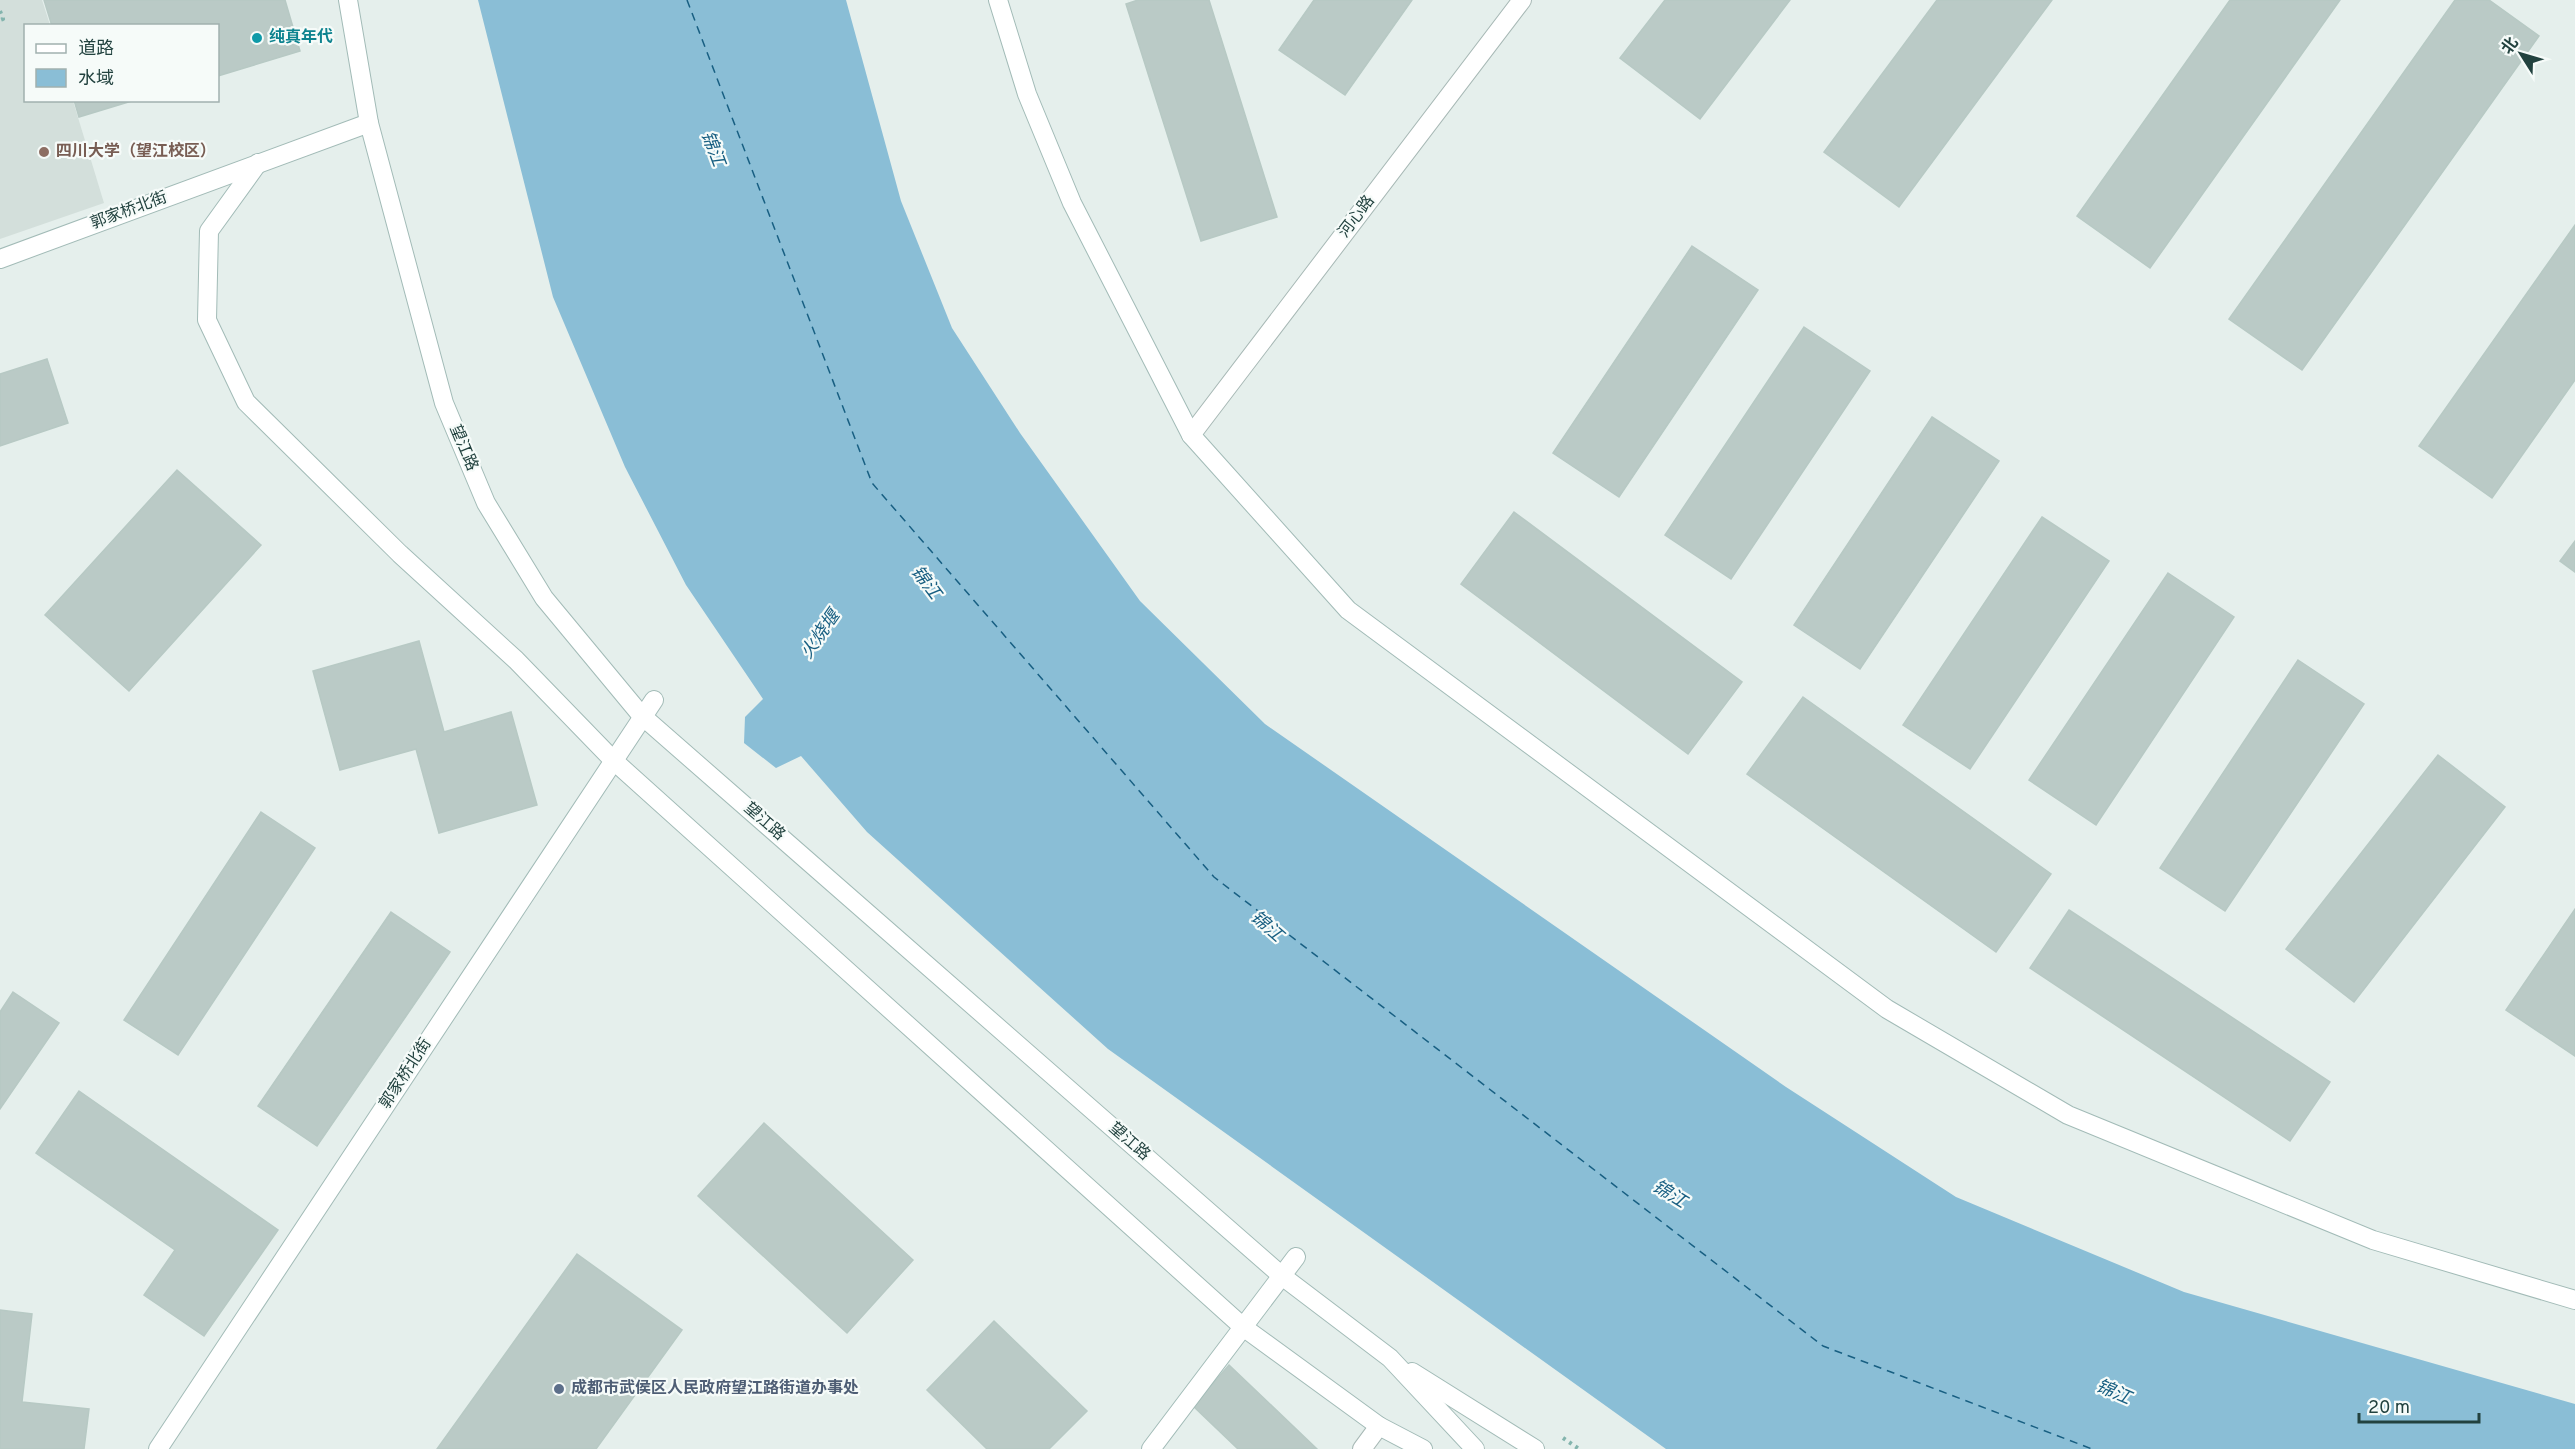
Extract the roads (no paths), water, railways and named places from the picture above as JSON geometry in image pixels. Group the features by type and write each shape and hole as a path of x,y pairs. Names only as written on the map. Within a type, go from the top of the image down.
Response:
{"street":[{"name":"望江路","path":"348,0 369,123 444,403 486,503 544,598 641,715 1282,1276 1390,1358 1475,1449"},
{"path":"998,0 1027,94 1072,203 1191,435 1348,610 1887,1009 2068,1115 2373,1240 2575,1300"},
{"name":"河心路","path":"1191,435 1522,0"},
{"name":"郭家桥北街","path":"0,259 369,123"},
{"path":"258,164 209,231 207,320 246,402 400,554 516,660 613,760 1243,1327 1379,1426 1423,1449"},
{"name":"郭家桥北街","path":"158,1449 641,715 654,700"},
{"path":"1151,1449 1296,1257"},
{"path":"1390,1358 1535,1449"},
{"path":"1362,1449 1379,1426"},
{"path":"1379,1426 1400,1449"}],"water":[{"path":"478,0 846,0 901,201 952,328 1020,433 1140,601 1265,724 1786,1087 1956,1197 2184,1292 2575,1404 2575,1449 1666,1449 1108,1049 867,832 801,756 776,768 744,743 745,717 763,699 686,585 625,467 553,297"}],"place":[{"name":"纯真年代","path":"257,38"},
{"name":"四川大学（望江校区）","path":"44,152"},
{"name":"成都市武侯区人民政府望江路街道办事处","path":"559,1389"}],"water label":[{"name":"锦江","path":"712,149"},
{"name":"锦江","path":"925,583"},
{"name":"火烧堰","path":"821,635"},
{"name":"锦江","path":"1266,927"},
{"name":"锦江","path":"1669,1195"},
{"name":"锦江","path":"2113,1393"}]}
